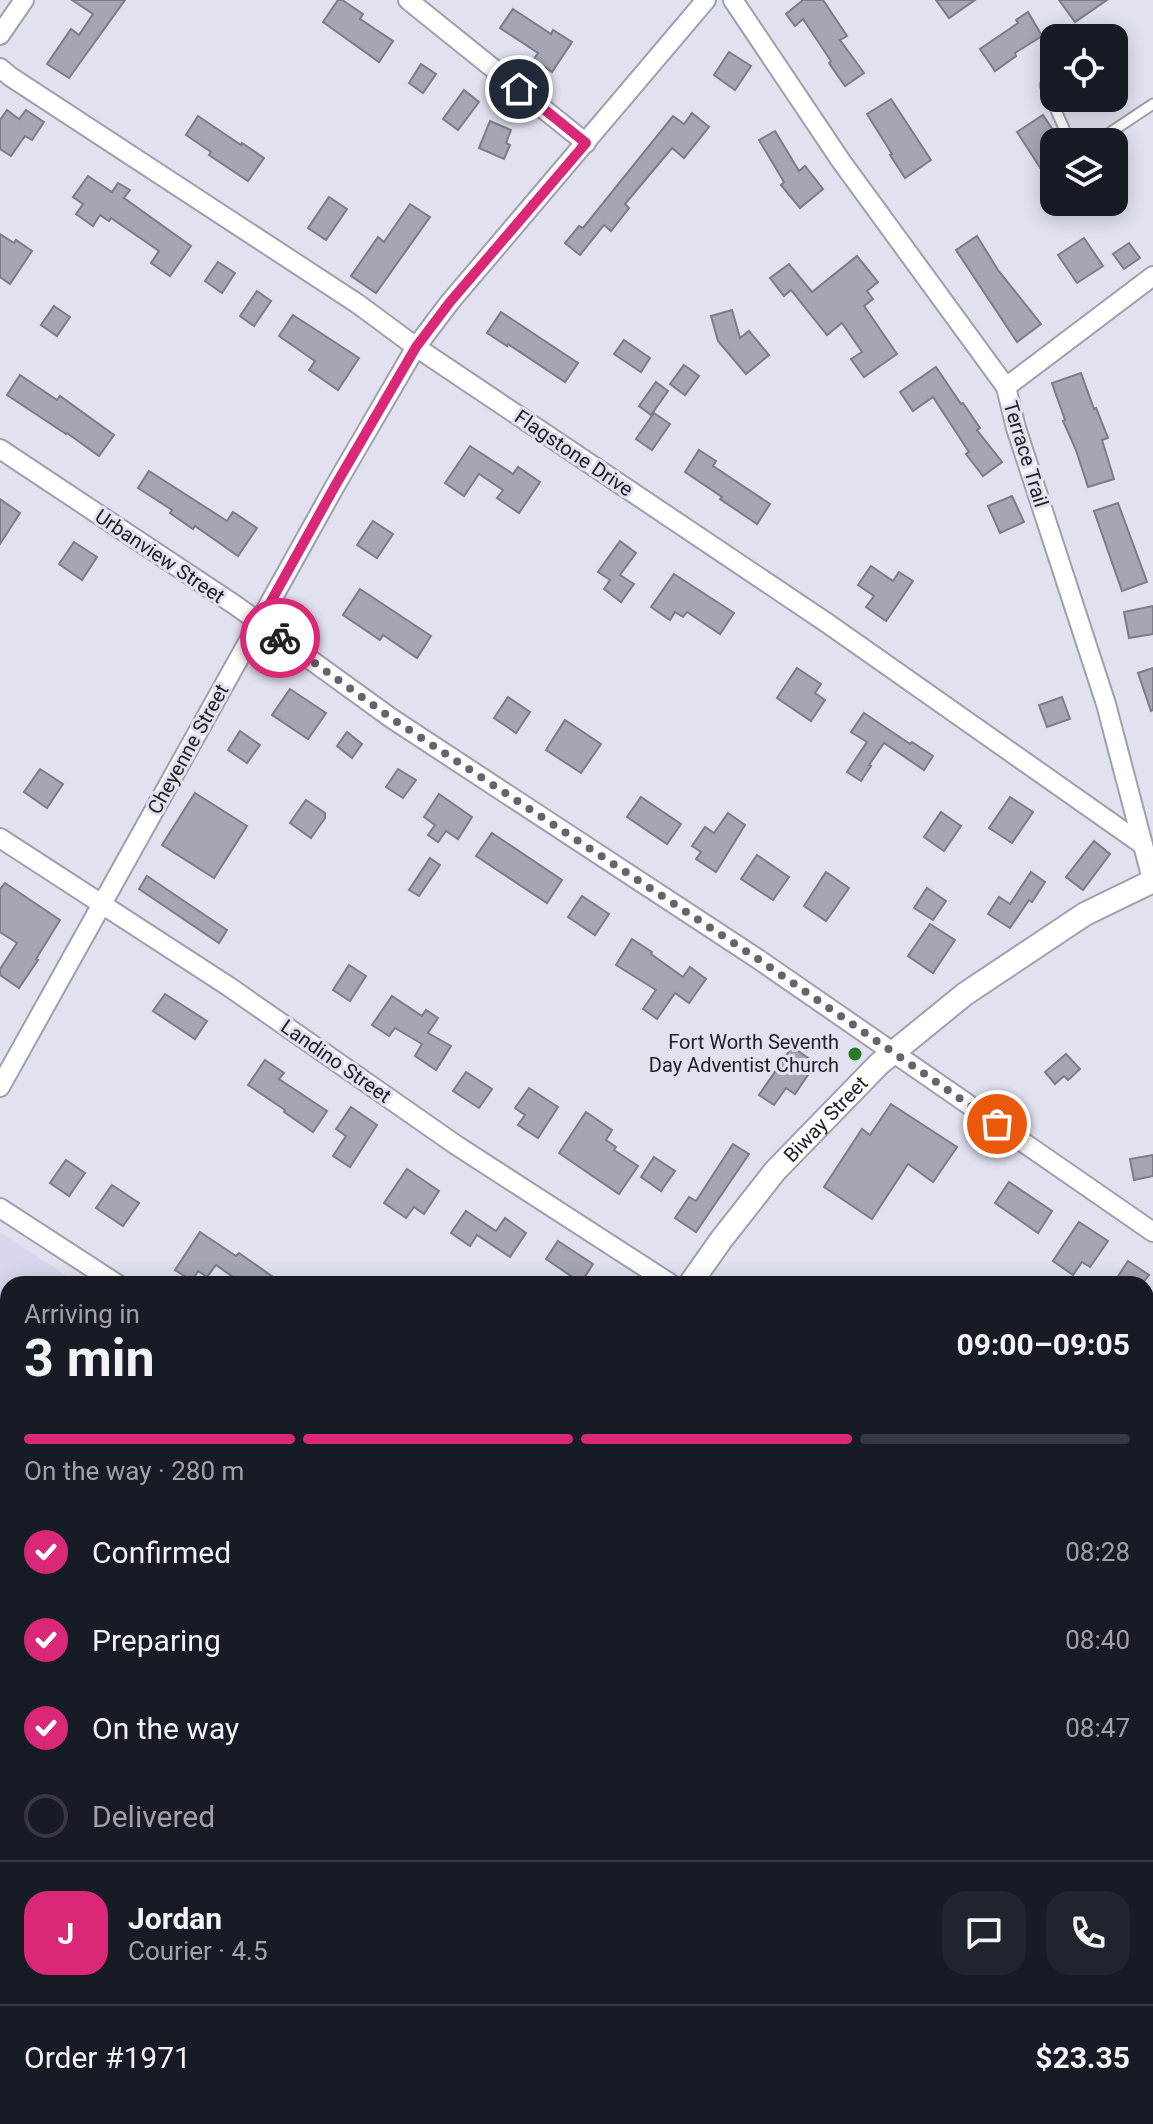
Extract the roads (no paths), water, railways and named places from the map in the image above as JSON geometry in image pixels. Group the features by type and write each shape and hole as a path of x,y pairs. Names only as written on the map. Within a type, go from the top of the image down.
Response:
{"street":[{"path":"0,35 24,0"},
{"path":"408,0 586,143"},
{"name":"Cheyenne Street","path":"0,1087 335,486 416,347 450,302 706,0"},
{"name":"Terrace Trail","path":"733,0 841,161 1006,387 1016,428 1106,704 1153,881"},
{"name":"Flagstone Drive","path":"0,68 358,304 416,347 827,623 1143,845"},
{"path":"1006,387 1153,276"},
{"name":"Urbanview Street","path":"0,449 259,623 391,718 758,959 1153,1232"},
{"name":"Landino Street","path":"0,838 228,986 456,1145 659,1276"},
{"name":"Biway Street","path":"696,1276 775,1171 879,1064 965,994 1085,914 1153,881"},
{"path":"0,1208 105,1276"}],"lane":[{"path":"1117,128 1153,104"}],"place":[{"name":"Fort Worth Seventh Day Adventist Church","path":"855,1054"}]}
